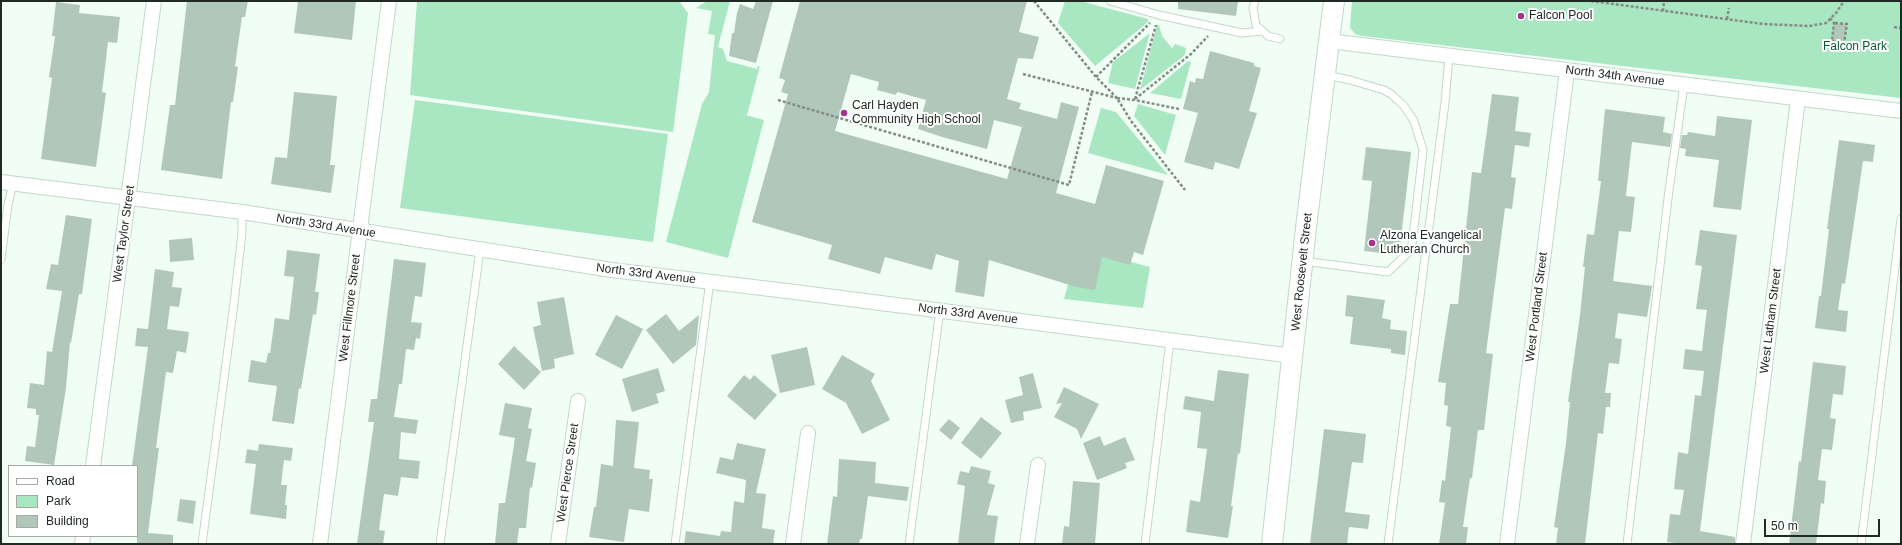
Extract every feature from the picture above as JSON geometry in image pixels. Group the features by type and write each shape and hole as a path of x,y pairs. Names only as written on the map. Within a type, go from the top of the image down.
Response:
{"street":[{"name":"West Taylor Street","path":"93,465 154,1"},
{"name":"West Fillmore Street","path":"320,544 389,1"},
{"name":"West Roosevelt Street","path":"1272,544 1324,75 1334,1"},
{"name":"North 34th Avenue","path":"1329,42 1901,111"},
{"name":"West Portland Street","path":"1508,544 1567,70"},
{"name":"West Latham Street","path":"1743,544 1798,99"},
{"name":"North 33rd Avenue","path":"7,183 242,212 612,270 940,310 1293,356"},
{"name":"West Pierce Street","path":"558,544 578,401"},
{"path":"793,544 808,433"},
{"path":"1027,544 1038,465"}],"lane":[{"path":"1110,1 1159,15 1242,33 1262,30"},
{"path":"1255,1 1253,8 1256,25 1268,36 1280,38"},
{"path":"1388,544 1445,103 1449,56"},
{"path":"1303,261 1388,272 1411,250 1423,150 1414,121 1404,106 1391,94 1384,90 1350,80 1324,75"},
{"path":"1626,544 1667,206 1684,85"},
{"path":"1,259 8,206 7,183"},
{"path":"202,544 234,303 242,233 242,212"},
{"path":"1861,544 1901,219"},
{"path":"440,544 480,250"},
{"path":"675,544 710,281"},
{"path":"910,544 940,310"},
{"path":"1145,544 1170,341"}],"path":[{"path":"1034,1 1096,77 1117,98 1131,120 1185,190"},
{"path":"1591,1 1763,24 1809,26 1826,22 1836,13 1844,1"},
{"path":"1663,11 1664,1"},
{"path":"1727,19 1729,8"},
{"path":"1096,77 1159,15"},
{"path":"1134,100 1159,15"},
{"path":"1830,18 1834,23 1832,41 1844,43 1847,24 1834,23"},
{"path":"1134,100 1191,54 1215,27"},
{"path":"1894,27 1901,28"},
{"path":"1023,74 1117,98 1179,109"},
{"path":"778,100 1069,185 1092,92"}],"green space":[{"path":"417,1 679,1 688,13 673,132 410,95"},
{"path":"707,1 730,1 718,47 723,49 727,61 757,69 757,67 760,66 747,115 738,113 764,120 728,258 666,242 702,104 709,92 715,35 708,34 712,11 696,8"},
{"path":"1065,1 1080,1 1148,19 1148,22 1095,66 1058,23"},
{"name":"Falcon Park","path":"1352,1 1901,1 1901,98 1362,36 1355,34 1350,28"},
{"path":"1157,25 1159,25 1162,36 1172,48 1175,44 1186,48 1185,55 1140,90"},
{"path":"1150,33 1135,89 1108,83 1113,62"},
{"path":"1188,61 1191,62 1181,99 1150,93"},
{"path":"415,100 668,134 653,242 400,208"},
{"path":"1138,104 1176,115 1165,155 1134,116"},
{"path":"1101,108 1116,112 1168,175 1088,153"},
{"path":"1078,248 1150,267 1143,308 1064,299"}],"building":[{"path":"187,1 248,1 245,17 242,17 235,66 238,67 233,102 231,102 222,179 161,170 170,105 175,105"},
{"path":"298,1 356,1 352,40 294,33"},
{"path":"756,1 773,1 756,63 729,56 732,33 734,33 740,4 753,9"},
{"path":"800,1 1027,1 1019,32 1039,37 1033,59 1018,58 1007,99 1021,103 1019,109 1057,119 1061,102 1079,107 1056,193 1095,204 1106,165 1164,181 1143,255 1134,252 1130,265 1102,257 1095,290 1076,287 989,260 984,297 955,292 959,261 936,254 932,270 885,257 880,274 828,259 832,245 752,222 788,94 781,92 785,80 779,78","holes":["851,74 879,82 877,90 896,95 897,92 926,100 918,129 942,137 987,149 994,120 1022,127 1007,179 835,131"]},
{"path":"1178,1 1238,1 1236,16 1178,9"},
{"path":"56,2 80,5 79,13 120,17 117,43 108,42 102,92 106,93 96,167 41,159 52,78 49,77 55,36 52,36"},
{"path":"1834,23 1847,24 1844,42 1832,41"},
{"path":"1210,51 1254,63 1254,66 1261,68 1249,111 1257,113 1239,169 1215,162 1213,170 1184,162 1198,113 1183,109 1190,81 1195,83 1196,78 1203,79"},
{"path":"294,92 337,96 330,165 335,165 331,193 271,184 275,157 287,158"},
{"path":"1492,94 1519,97 1515,131 1531,133 1529,147 1515,145 1511,177 1516,178 1512,209 1505,208 1486,353 1493,354 1484,430 1478,430 1472,478 1470,478 1463,527 1468,527 1466,544 1439,544 1445,503 1439,502 1442,480 1445,481 1451,427 1446,426 1448,406 1444,405 1446,383 1438,382 1450,304 1458,304 1472,172 1481,173"},
{"path":"1605,109 1665,117 1663,132 1672,134 1670,147 1632,142 1626,196 1635,197 1631,232 1619,231 1613,281 1652,286 1647,317 1618,313 1615,338 1622,339 1619,364 1609,363 1605,393 1611,393 1610,407 1606,407 1603,434 1598,433 1585,544 1556,544 1558,528 1554,527 1566,443 1570,402 1568,402 1585,267 1583,267 1587,234 1594,235 1601,181 1598,181"},
{"path":"1717,116 1752,120 1741,210 1713,207 1719,160 1685,156 1686,149 1680,148 1682,135 1687,135 1688,132 1715,136"},
{"path":"1839,140 1875,145 1873,162 1863,161 1845,284 1842,283 1838,310 1848,311 1846,332 1815,328 1819,296 1821,296 1829,229 1827,229"},
{"path":"1366,147 1411,152 1399,255 1364,251 1372,181 1362,180"},
{"path":"66,215 92,219 82,294 79,294 71,343 70,342 66,388 54,465 25,461 27,446 35,447 39,415 36,415 36,409 27,408 30,383 44,385 47,351 52,352 62,291 46,289 51,264 58,265"},
{"path":"1700,230 1737,235 1700,531 1735,537 1735,544 1683,544 1667,542 1670,514 1680,515 1684,490 1674,489 1678,452 1688,454 1695,395 1701,396 1704,371 1683,369 1685,349 1702,351 1707,310 1696,309 1702,266 1695,265"},
{"path":"192,238 194,260 170,262 169,240"},
{"path":"287,250 320,254 315,292 319,292 316,315 313,314 301,389 299,388 294,424 272,421 277,386 248,382 251,360 266,363 268,353 270,353 275,318 289,320 294,277 284,276"},
{"path":"394,259 426,263 422,297 415,296 411,322 422,323 420,339 416,338 414,350 406,349 402,384 399,384 394,417 418,420 416,434 401,432 399,459 420,461 418,479 401,477 398,496 384,494 379,530 385,531 383,544 357,544 374,422 368,422 371,399 377,399"},
{"path":"155,269 174,272 172,287 182,288 179,307 170,306 167,329 189,332 186,353 177,351 173,373 166,372 156,448 159,448 148,533 173,535 173,544 137,544 138,465 132,465 148,347 135,346 137,328 148,329"},
{"path":"1347,295 1385,300 1382,318 1391,320 1390,329 1407,331 1405,355 1391,353 1391,349 1350,344 1353,317 1345,316"},
{"path":"564,297 574,354 554,359 555,368 542,371 533,327 541,325 537,302"},
{"path":"666,314 679,331 699,315 696,345 673,364 646,330"},
{"path":"616,315 643,329 622,369 595,355"},
{"path":"514,346 541,372 524,390 498,364"},
{"path":"807,347 815,385 780,393 771,355"},
{"path":"842,355 875,374 871,381 890,420 862,434 846,403 822,389"},
{"path":"1813,362 1846,366 1843,395 1833,394 1830,418 1836,419 1832,450 1822,449 1818,480 1826,481 1824,504 1821,503 1816,544 1789,544 1799,461 1801,462"},
{"path":"658,368 665,391 656,394 659,403 632,412 622,379"},
{"path":"1218,370 1249,374 1240,454 1238,453 1231,506 1233,506 1228,538 1186,532 1190,500 1200,502 1207,449 1197,448 1201,412 1183,409 1185,396 1214,401"},
{"path":"1033,373 1042,408 1023,412 1024,420 1011,423 1005,400 1023,395 1019,377"},
{"path":"744,375 750,380 754,375 777,395 755,420 727,396"},
{"path":"1064,387 1099,404 1081,439 1077,429 1054,417 1062,403 1056,404"},
{"path":"505,403 532,408 528,428 532,429 526,461 536,463 532,488 530,487 526,528 519,528 517,544 495,544 499,503 505,503 515,438 499,435"},
{"path":"981,417 1002,433 981,459 961,443"},
{"path":"949,419 960,428 951,440 939,430"},
{"path":"616,420 639,422 634,468 650,470 649,479 653,479 649,512 629,509 624,542 589,537 594,507 596,507 601,464 613,466"},
{"path":"1324,429 1366,434 1363,463 1352,462 1345,512 1370,515 1368,529 1349,527 1347,544 1310,544"},
{"path":"1100,436 1104,446 1125,437 1135,460 1125,463 1127,468 1097,480 1083,443"},
{"path":"737,443 766,449 756,493 766,494 762,528 775,530 773,544 684,544 686,531 720,536 721,531 731,532 734,501 744,503 746,480 716,473 720,457 733,460"},
{"path":"259,444 293,448 291,461 284,460 281,485 287,485 285,505 287,505 286,519 250,514 256,464 245,463 247,449 258,451"},
{"path":"839,459 876,462 875,483 909,487 907,501 868,496 862,539 860,539 859,544 827,544 833,496 837,497"},
{"path":"971,466 991,471 988,483 995,485 987,515 998,516 994,544 958,544 965,486 957,484 960,471 969,473"},
{"path":"1073,481 1100,483 1095,544 1062,544 1064,526 1069,527"},
{"path":"180,499 196,501 193,524 177,521"}],"place":[{"name":"Falcon Pool","path":"1521,16"},
{"name":"Carl Hayden Community High School","path":"844,113"},
{"name":"Alzona Evangelical Lutheran Church","path":"1372,243"}]}
